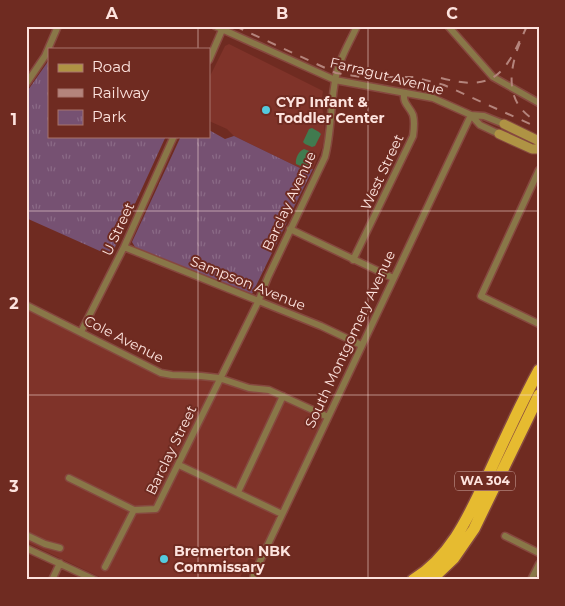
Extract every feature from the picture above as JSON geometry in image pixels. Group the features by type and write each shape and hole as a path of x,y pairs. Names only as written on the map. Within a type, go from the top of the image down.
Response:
{"highway":[{"name":"WA 304","path":"413,580 426,571 447,551 465,524 539,370"},
{"name":"WA 304","path":"431,580 454,558 474,529 539,395"}],"street":[{"path":"48,48 58,26"},
{"name":"Farragut Avenue","path":"215,26 335,80 433,98 471,115 484,116 504,124 539,141"},
{"name":"Barclay Avenue","path":"219,378 224,372 258,302 325,157 336,73 357,26"},
{"path":"448,26 494,77 539,103"},
{"path":"210,58 222,30"},
{"path":"26,84 48,49"},
{"name":"West Street","path":"354,260 413,136 413,115 404,100 404,93"},
{"name":"Farragut Avenue","path":"471,115 480,125 532,149 539,149"},
{"name":"South Montgomery Avenue","path":"248,580 253,577 471,115"},
{"name":"U Street","path":"81,332 124,247 173,138"},
{"path":"539,170 480,296 539,324"},
{"path":"290,230 393,278"},
{"name":"Sampson Avenue","path":"124,247 321,326 361,345"},
{"name":"Cole Avenue","path":"26,305 161,373 219,378 249,388 269,390 328,417"},
{"name":"Barclay Street","path":"134,510 156,509 179,465 219,378"},
{"path":"238,492 283,396"},
{"path":"179,465 282,514"},
{"path":"69,478 134,510 105,567"},
{"path":"26,535 45,544 60,548"},
{"path":"505,536 539,553"},
{"path":"26,548 60,562 95,580"},
{"path":"52,580 60,562"},
{"path":"532,580 539,564"}],"shaded area":[{"name":"CYP Infant & Toddler Center","path":"229,44 323,91 321,104 325,136 313,169 304,170 234,136 227,129 210,121 210,76 225,46"},
{"path":"312,128 321,134 315,146 312,147 303,142 309,129"},
{"path":"304,149 314,153 315,156 309,168 296,164 300,151"},
{"path":"26,305 161,373 202,376 269,390 328,417 259,562 249,558 239,580 106,580 26,542"}],"green space":[{"path":"48,61 48,138 165,138 111,256 26,218 26,93"},
{"path":"210,131 225,139 234,136 304,170 313,169 285,221 287,222 252,294 141,251 132,242 180,138 210,138"}],"railway":[{"path":"235,26 336,73 361,77 414,77 444,85 539,128"},
{"path":"527,26 513,64 512,90 516,101 524,112 536,121"},
{"path":"441,78 471,83 482,82 492,78 507,64 521,38"}],"place":[{"name":"CYP Infant & Toddler Center","path":"266,110"},
{"name":"Bremerton NBK Commissary","path":"164,559"}]}
